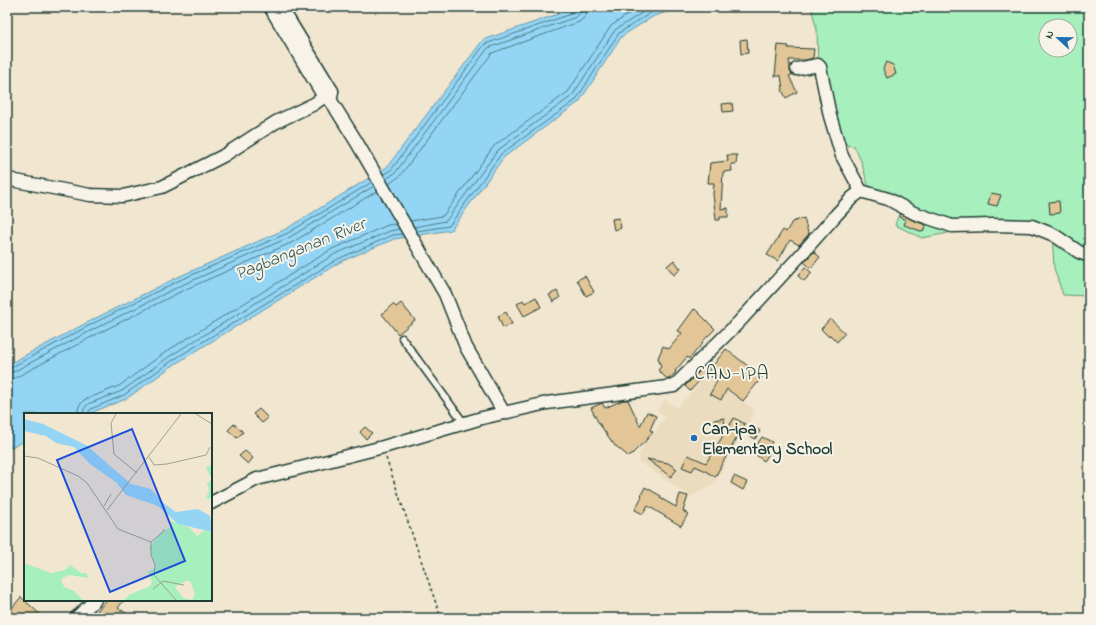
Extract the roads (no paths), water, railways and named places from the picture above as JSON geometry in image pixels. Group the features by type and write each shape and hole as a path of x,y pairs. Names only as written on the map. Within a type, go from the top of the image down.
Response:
{"street":[{"path":"270,7 329,96"},
{"path":"280,7 329,96 445,294 466,347 504,413"},
{"path":"797,69 818,65 820,67 830,116 842,156 861,191 888,199 914,213 952,226 1032,226 1054,235 1079,252 1089,256"},
{"path":"7,178 16,182 90,195 123,196 162,187 223,156 276,122 329,96"},
{"path":"212,502 257,479 464,423 547,403 674,386 739,322 836,215 861,191"},
{"path":"76,618 93,601"}],"lane":[{"path":"402,338 464,423"}],"water":[{"name":"Pagbanganan River","path":"578,7 684,7 654,16 622,36 579,102 504,157 451,230 394,239 340,262 175,364 126,399 91,413 24,413 24,441 7,449 7,365 178,277 286,229 387,167 483,40"}],"place":[{"name":"Can-ipa Elementary School","path":"694,438"}],"district":[{"name":"CAN-IPA","path":"732,372"}]}
